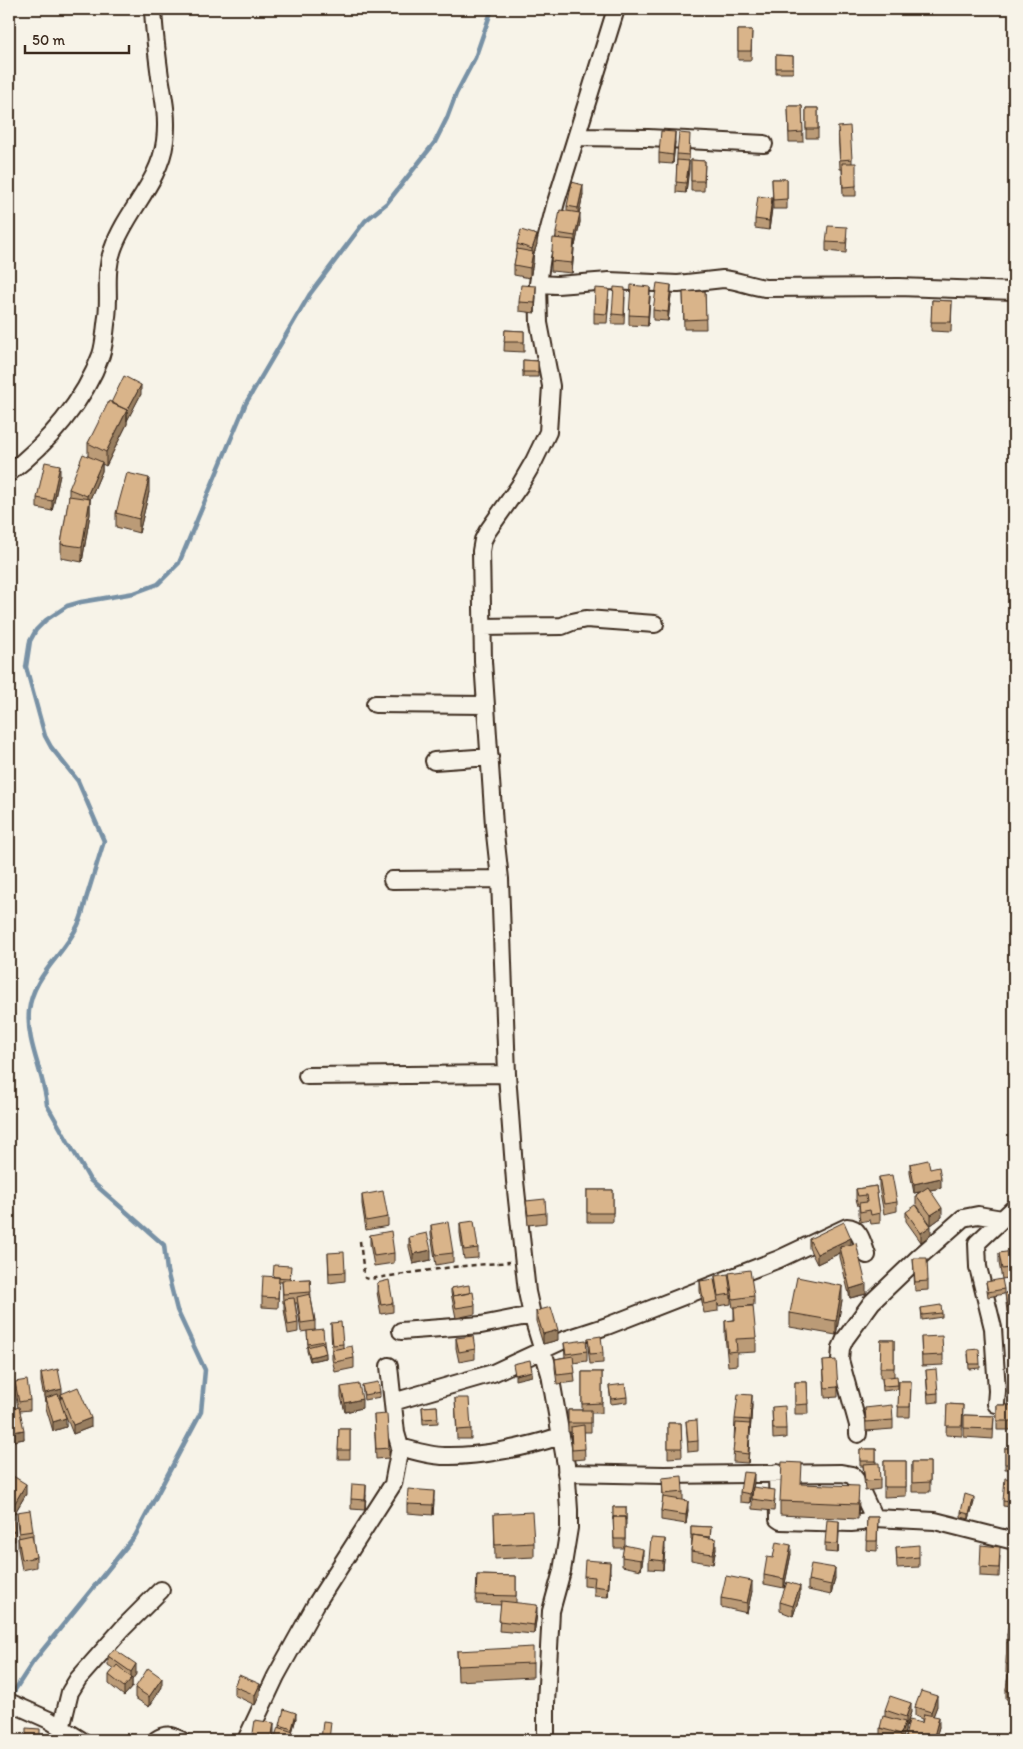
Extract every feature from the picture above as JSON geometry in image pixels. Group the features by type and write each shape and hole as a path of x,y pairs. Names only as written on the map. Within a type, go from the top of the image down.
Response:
{"street":[{"path":"9,473 27,459 50,436 73,407 92,375 102,353 107,314 108,268 113,249 152,179 162,157 165,143 166,107 155,40 153,9"},
{"path":"546,1740 551,1611 562,1571 569,1528 566,1473 550,1374 527,1292 515,1181 507,1074 500,879 494,825 483,661 481,568 483,540 525,477 548,432 551,386 539,323 538,284 546,234 616,9"},
{"path":"577,137 648,138 764,144"},
{"path":"538,284 557,285 609,281 678,284 730,279 747,285 765,288 899,287 1014,292"},
{"path":"483,627 562,626 586,619 655,624"},
{"path":"375,704 486,705"},
{"path":"434,761 490,757"},
{"path":"392,880 500,879"},
{"path":"306,1076 507,1074"},
{"path":"996,1404 997,1391 993,1328 978,1267 977,1243 1008,1213"},
{"path":"858,1434 858,1425 840,1360 841,1348 845,1339 872,1302 963,1218 1008,1213"},
{"path":"393,1402 493,1373 564,1340 608,1326 779,1259 847,1227 852,1227 857,1231 867,1255"},
{"path":"401,1331 481,1324 532,1315"},
{"path":"246,1740 276,1676 316,1604 394,1484 400,1448 389,1366"},
{"path":"400,1448 423,1454 446,1456 533,1445 560,1436"},
{"path":"566,1473 664,1475 841,1473 852,1475 874,1518"},
{"path":"777,1473 777,1511 778,1519 781,1521 852,1523 874,1518 935,1521 1014,1541"},
{"path":"55,1725 78,1679 123,1628 161,1590"},
{"path":"9,1702 81,1740"},
{"path":"156,1740 167,1734 181,1740"}],"path":[{"path":"360,1241 364,1274 365,1278 369,1279 452,1267 524,1260"}],"building":[{"path":"738,30 752,30 751,51 738,51"},
{"path":"776,55 793,56 793,68 776,68"},
{"path":"788,106 802,106 803,132 789,133"},
{"path":"806,108 818,108 818,129 806,129"},
{"path":"850,126 852,159 840,160 838,127"},
{"path":"661,131 675,132 673,155 659,153"},
{"path":"679,133 690,134 689,155 677,154"},
{"path":"677,160 689,161 686,183 676,182"},
{"path":"691,160 705,161 704,181 691,181"},
{"path":"842,163 856,163 856,186 843,187"},
{"path":"772,179 787,179 787,199 773,200"},
{"path":"572,182 583,185 578,208 567,206"},
{"path":"758,196 772,198 769,221 755,219"},
{"path":"560,210 580,213 575,236 556,233"},
{"path":"828,226 847,227 846,243 826,242"},
{"path":"521,230 537,235 532,249 517,244"},
{"path":"553,238 574,240 572,263 551,261"},
{"path":"517,249 533,252 530,268 514,265"},
{"path":"657,283 671,285 668,312 653,310"},
{"path":"521,285 536,286 535,303 519,302"},
{"path":"631,285 650,287 648,316 629,315"},
{"path":"614,287 625,288 624,315 612,314"},
{"path":"595,288 609,289 607,314 594,313"},
{"path":"705,291 706,319 684,320 683,292"},
{"path":"932,300 952,301 951,322 931,322"},
{"path":"505,330 524,331 524,342 504,342"},
{"path":"523,360 538,361 538,372 523,372"},
{"path":"124,376 141,385 127,411 111,403"},
{"path":"109,401 127,410 106,452 88,443"},
{"path":"83,454 102,462 87,496 69,489"},
{"path":"45,462 60,465 52,501 37,498"},
{"path":"127,473 149,478 139,519 116,513"},
{"path":"69,496 90,499 82,547 61,544"},
{"path":"928,1160 930,1169 939,1167 941,1178 914,1184 910,1164"},
{"path":"892,1175 897,1202 884,1204 879,1177"},
{"path":"876,1186 880,1213 871,1215 870,1210 860,1212 859,1203 867,1202 866,1195 858,1196 856,1189"},
{"path":"928,1187 942,1208 931,1215 916,1195"},
{"path":"587,1190 613,1190 613,1213 587,1213"},
{"path":"383,1191 388,1217 366,1221 362,1195"},
{"path":"545,1199 546,1213 528,1215 526,1201"},
{"path":"916,1205 931,1226 921,1233 906,1212"},
{"path":"474,1221 478,1248 464,1250 460,1223"},
{"path":"448,1222 453,1253 436,1255 431,1225"},
{"path":"844,1222 851,1238 817,1254 809,1239"},
{"path":"391,1231 394,1253 374,1256 370,1235"},
{"path":"427,1233 431,1250 413,1254 409,1237"},
{"path":"856,1243 866,1284 850,1289 840,1247"},
{"path":"1013,1251 1014,1267 1002,1269 999,1253"},
{"path":"344,1252 345,1272 329,1273 328,1253"},
{"path":"913,1258 927,1258 928,1281 915,1282"},
{"path":"274,1265 291,1266 290,1278 273,1277"},
{"path":"750,1270 754,1296 733,1299 729,1273"},
{"path":"728,1274 731,1294 718,1296 715,1276"},
{"path":"263,1276 279,1277 278,1298 262,1297"},
{"path":"797,1277 842,1286 836,1321 790,1313"},
{"path":"310,1279 311,1292 283,1294 282,1280"},
{"path":"714,1279 718,1301 704,1304 700,1281"},
{"path":"1002,1279 1004,1289 988,1292 986,1282"},
{"path":"389,1280 393,1303 381,1305 377,1283"},
{"path":"469,1285 470,1293 453,1296 451,1288"},
{"path":"473,1292 475,1305 456,1308 453,1296"},
{"path":"1014,1292 1014,1306 1007,1307 1005,1293"},
{"path":"310,1294 315,1321 301,1323 297,1297"},
{"path":"294,1298 298,1323 288,1325 284,1299"},
{"path":"941,1305 942,1313 922,1315 921,1308"},
{"path":"753,1306 756,1338 736,1339 737,1351 728,1352 725,1321 735,1320 734,1307"},
{"path":"551,1307 558,1330 543,1334 536,1311"},
{"path":"341,1322 343,1344 333,1345 331,1323"},
{"path":"323,1329 324,1341 308,1344 307,1331"},
{"path":"473,1336 475,1349 459,1352 456,1338"},
{"path":"601,1336 603,1353 590,1354 588,1338"},
{"path":"942,1336 943,1355 922,1356 921,1337"},
{"path":"586,1340 587,1351 566,1354 564,1343"},
{"path":"881,1340 894,1340 894,1368 880,1368"},
{"path":"323,1343 326,1353 310,1357 307,1347"},
{"path":"352,1346 354,1358 335,1362 332,1350"},
{"path":"979,1349 980,1364 969,1364 968,1350"},
{"path":"573,1356 575,1373 557,1375 555,1359"},
{"path":"530,1360 532,1371 515,1375 513,1364"},
{"path":"836,1360 838,1387 825,1388 823,1361"},
{"path":"58,1369 62,1389 45,1393 41,1373"},
{"path":"936,1369 938,1393 928,1394 926,1370"},
{"path":"582,1372 602,1372 602,1403 582,1404"},
{"path":"897,1376 898,1385 883,1386 882,1378"},
{"path":"27,1380 30,1400 19,1402 15,1382"},
{"path":"899,1381 911,1381 910,1407 898,1407"},
{"path":"378,1382 380,1392 364,1395 362,1385"},
{"path":"795,1382 807,1382 808,1404 795,1405"},
{"path":"359,1384 362,1399 345,1403 341,1387"},
{"path":"625,1384 627,1397 611,1399 609,1386"},
{"path":"78,1387 91,1418 73,1425 61,1394"},
{"path":"58,1394 66,1418 53,1422 46,1398"},
{"path":"738,1394 752,1395 750,1420 735,1419"},
{"path":"455,1398 469,1398 471,1429 457,1430"},
{"path":"947,1404 963,1405 962,1426 946,1426"},
{"path":"892,1405 893,1420 866,1422 865,1408"},
{"path":"997,1405 1014,1405 1014,1421 997,1421"},
{"path":"437,1406 438,1418 423,1419 422,1407"},
{"path":"785,1406 786,1429 773,1429 772,1407"},
{"path":"19,1407 24,1430 13,1432 9,1410"},
{"path":"568,1410 591,1410 591,1423 568,1423"},
{"path":"387,1414 389,1448 376,1449 374,1415"},
{"path":"964,1415 994,1416 993,1429 964,1428"},
{"path":"697,1420 698,1441 688,1442 686,1421"},
{"path":"668,1423 681,1423 682,1448 668,1448"},
{"path":"736,1423 750,1424 748,1454 733,1452"},
{"path":"584,1425 585,1449 572,1450 571,1427"},
{"path":"339,1429 350,1429 350,1450 338,1450"},
{"path":"1005,1448 1014,1448 1014,1464 1005,1464"},
{"path":"860,1449 876,1449 876,1461 860,1461"},
{"path":"884,1461 906,1461 906,1487 884,1487"},
{"path":"782,1462 802,1463 801,1484 859,1486 858,1504 780,1501"},
{"path":"912,1462 930,1462 930,1482 912,1483"},
{"path":"879,1463 880,1480 865,1481 863,1464"},
{"path":"743,1472 754,1473 750,1494 740,1492"},
{"path":"13,1476 26,1484 13,1506 9,1504 9,1482"},
{"path":"682,1476 683,1492 663,1494 662,1478"},
{"path":"1005,1478 1014,1479 1011,1502 1003,1501"},
{"path":"352,1484 366,1485 365,1500 351,1499"},
{"path":"753,1487 775,1490 774,1502 752,1499"},
{"path":"408,1489 434,1491 433,1505 407,1504"},
{"path":"965,1494 974,1497 969,1514 961,1512"},
{"path":"663,1497 688,1501 686,1515 661,1511"},
{"path":"613,1507 626,1507 626,1520 625,1517 613,1517"},
{"path":"30,1510 33,1531 19,1533 17,1512"},
{"path":"532,1512 534,1543 495,1545 494,1514"},
{"path":"9,1516 13,1516 15,1531 9,1532"},
{"path":"613,1517 625,1517 625,1539 614,1539"},
{"path":"867,1517 878,1517 877,1541 866,1541"},
{"path":"827,1520 839,1521 838,1544 825,1543"},
{"path":"691,1526 711,1527 710,1537 691,1535"},
{"path":"32,1535 36,1557 22,1560 18,1538"},
{"path":"693,1535 716,1539 713,1554 691,1551"},
{"path":"651,1538 665,1539 663,1561 649,1559"},
{"path":"776,1542 791,1545 784,1579 764,1575 767,1557 773,1558"},
{"path":"624,1545 643,1549 641,1560 622,1557"},
{"path":"919,1545 919,1557 897,1559 896,1547"},
{"path":"981,1545 1000,1547 999,1568 980,1567"},
{"path":"585,1560 610,1562 608,1588 594,1586 595,1577 584,1576"},
{"path":"811,1564 835,1568 831,1585 808,1580"},
{"path":"477,1575 516,1576 516,1596 476,1595"},
{"path":"726,1576 752,1581 747,1603 721,1598"},
{"path":"787,1582 800,1586 793,1606 780,1602"},
{"path":"501,1601 537,1605 534,1625 499,1621"},
{"path":"1010,1618 1014,1619 1014,1637 1007,1635"},
{"path":"1007,1642 1014,1643 1014,1665 1006,1664"},
{"path":"533,1647 533,1663 458,1666 457,1651"},
{"path":"114,1649 136,1664 131,1672 108,1656"},
{"path":"117,1665 132,1678 124,1687 109,1675"},
{"path":"148,1668 162,1678 149,1697 135,1688"},
{"path":"1009,1669 1014,1670 1014,1691 1006,1690"},
{"path":"239,1675 260,1684 255,1695 234,1686"},
{"path":"921,1691 937,1696 931,1712 915,1707"},
{"path":"890,1696 911,1703 906,1717 885,1710"},
{"path":"284,1709 296,1713 292,1729 280,1725"},
{"path":"924,1714 939,1717 933,1740 905,1737 909,1720 922,1723"},
{"path":"883,1716 905,1722 901,1734 880,1728"},
{"path":"255,1720 274,1723 271,1740 252,1740"},
{"path":"323,1721 331,1722 329,1740 321,1740"},
{"path":"278,1727 293,1732 290,1740 274,1740"},
{"path":"26,1728 40,1729 40,1740 26,1740"}],"waterway":[{"path":"9,1699 33,1662 135,1536 201,1412 205,1370 177,1310 167,1271 164,1245 90,1180 47,1105 30,1035 29,1011 31,998 42,976 72,936 82,916 104,841 78,781 51,747 45,736 26,667 30,641 36,630 46,620 67,606 134,593 158,584 179,563 246,403 310,294 365,221 387,203 435,142 456,94 475,58 492,9"}]}
